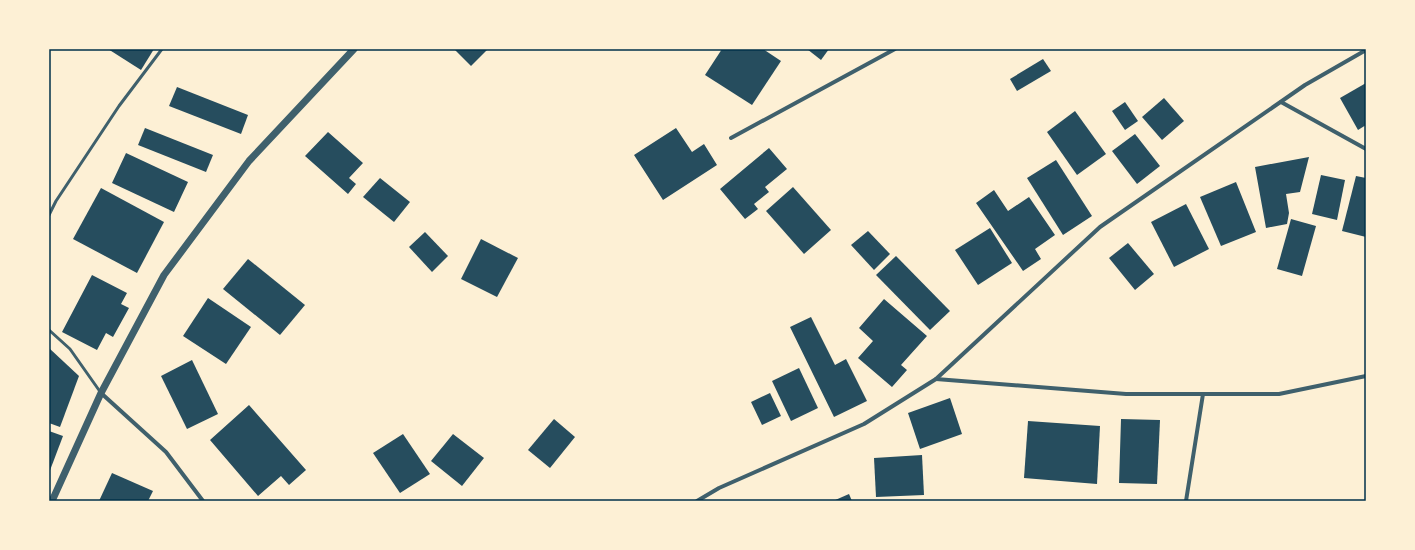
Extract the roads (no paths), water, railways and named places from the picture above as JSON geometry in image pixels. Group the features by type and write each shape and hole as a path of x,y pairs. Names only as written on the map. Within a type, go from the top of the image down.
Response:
{"street":[{"path":"52,501 101,393 164,275 249,161 354,49"},
{"path":"731,138 895,49"},
{"path":"697,501 719,488 864,424 936,379 1100,227 1306,85 1366,50"},
{"path":"1281,102 1366,149"},
{"path":"936,379 1126,394 1279,394 1366,376"},
{"path":"101,393 166,452 203,501"},
{"path":"1186,501 1203,394"}],"lane":[{"path":"49,215 56,201 119,106 162,49"},
{"path":"49,330 70,349 101,393"}]}
